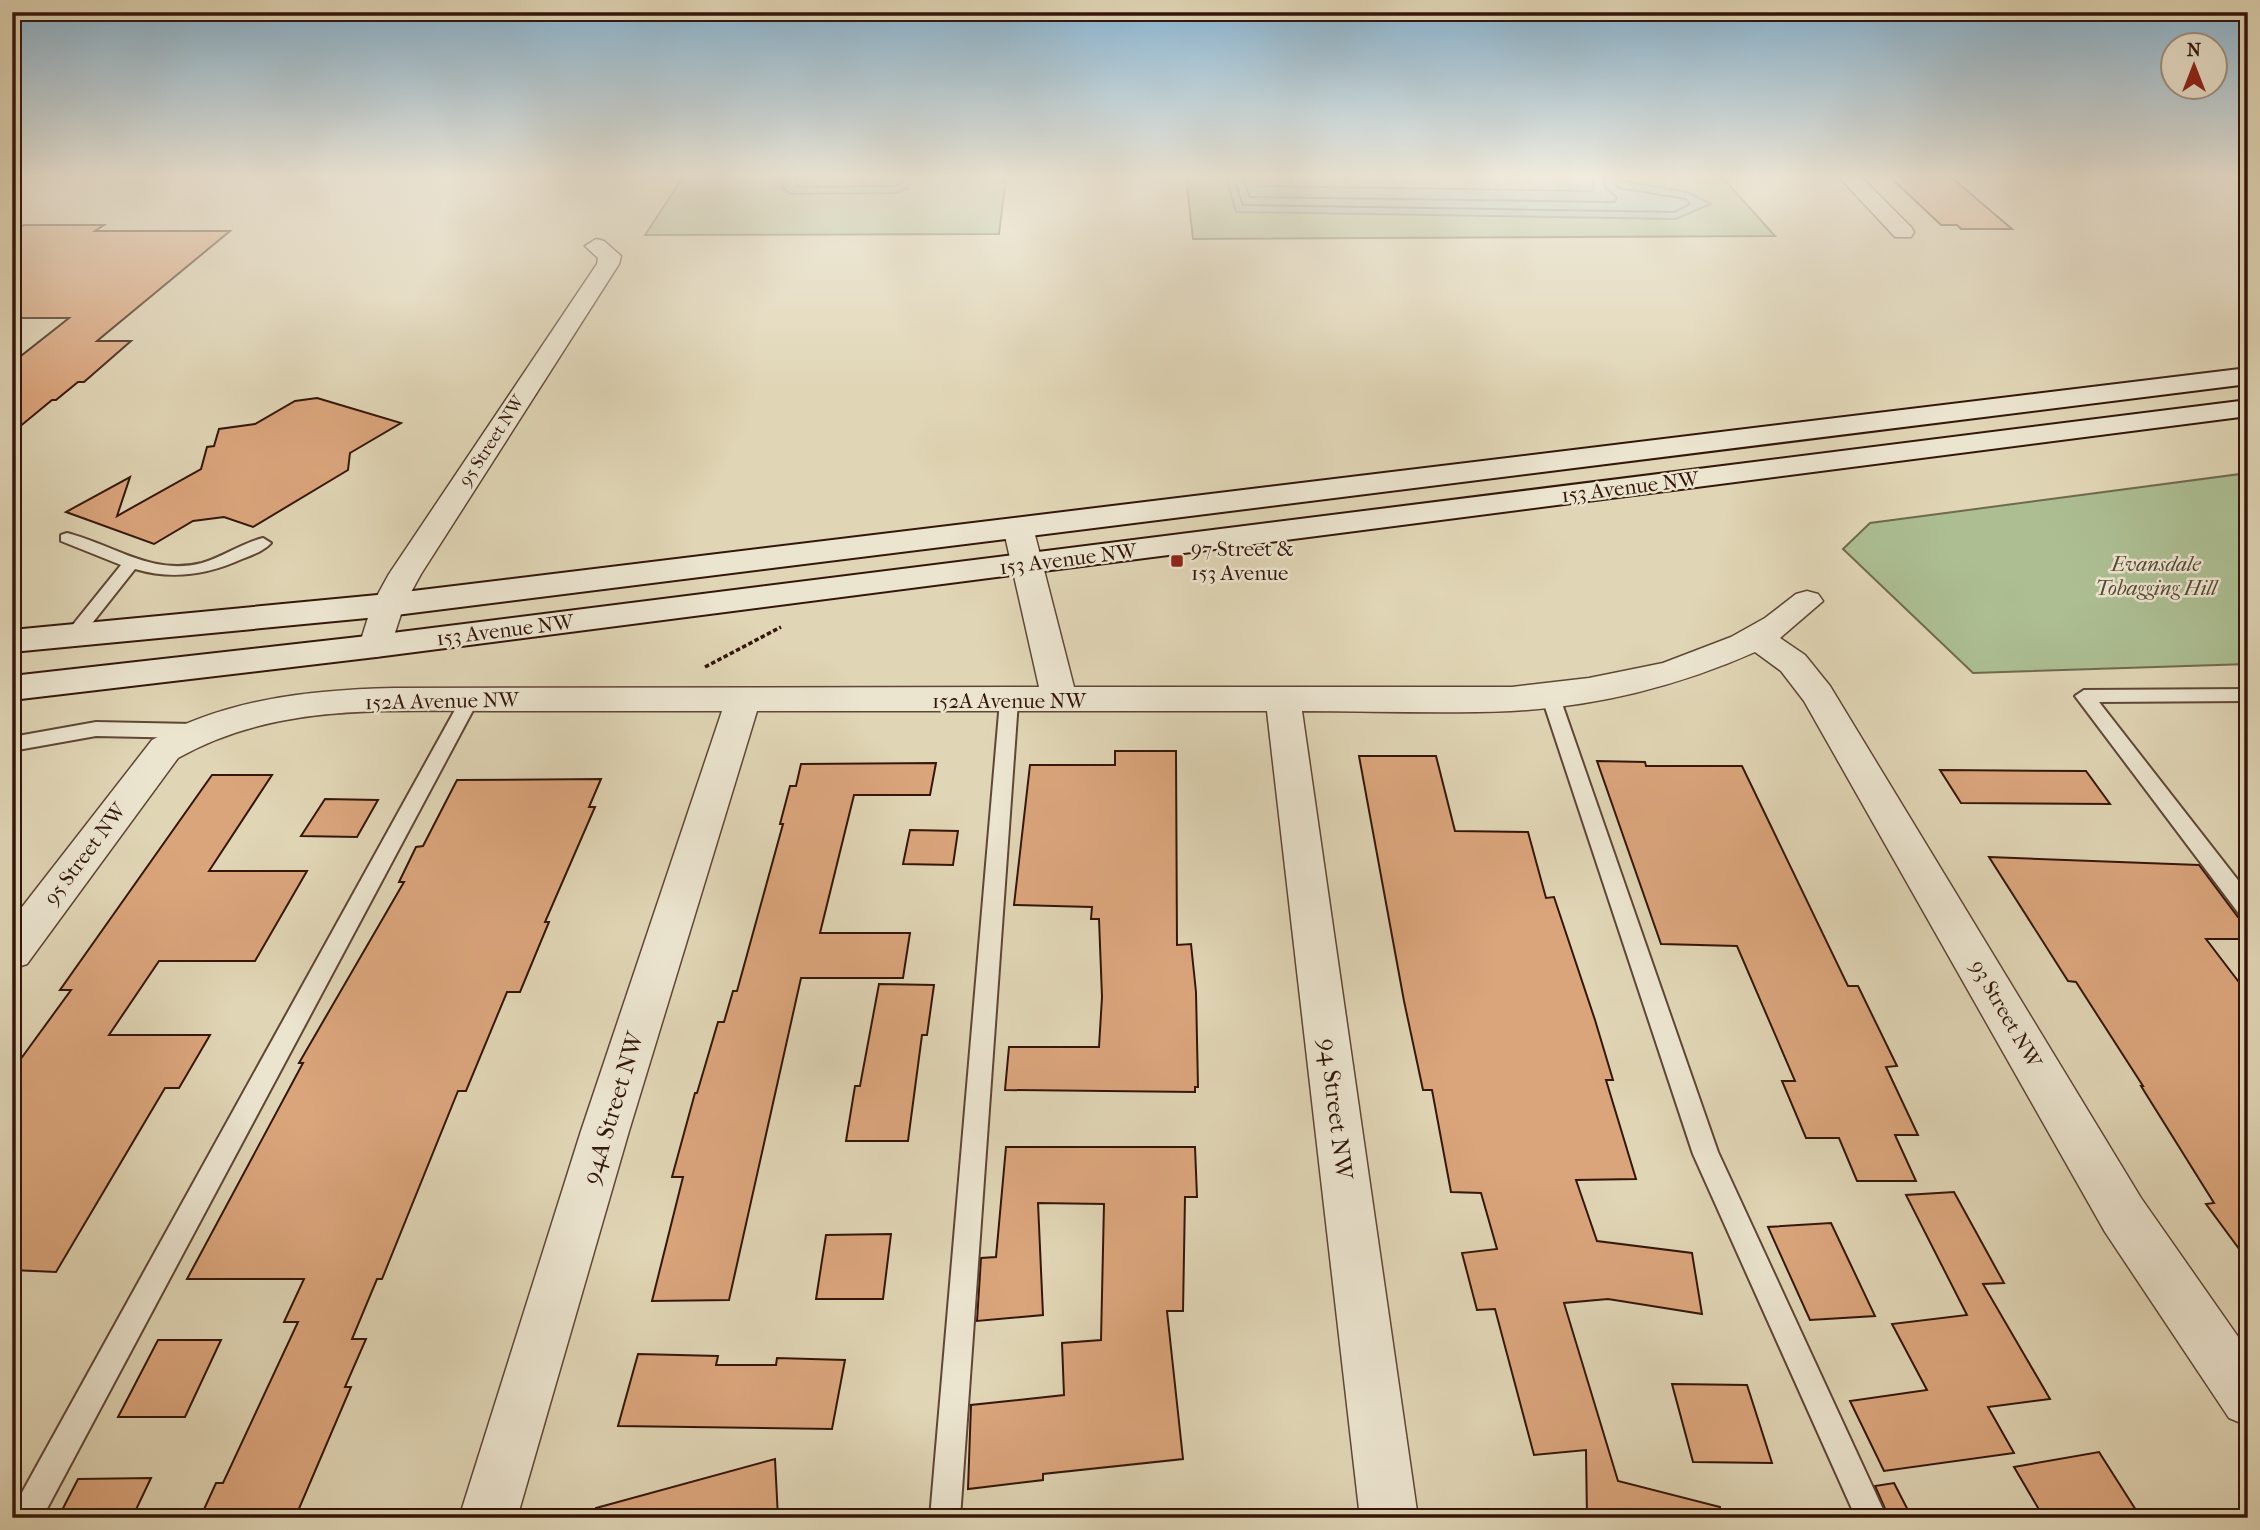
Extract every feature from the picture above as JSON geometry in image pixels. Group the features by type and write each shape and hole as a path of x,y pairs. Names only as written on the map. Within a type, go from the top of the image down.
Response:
{"main road":[{"name":"153 Avenue NW","path":"12,642 388,605 2248,376"},
{"name":"153 Avenue NW","path":"12,688 376,646 2248,408"}],"street":[{"name":"95 Street NW","path":"376,646 388,605 405,574 608,264 610,256 599,248"},
{"path":"1018,527 1060,701"},
{"name":"152A Avenue NW","path":"193,732 239,715 279,709 470,699 1476,700 1550,695 1676,668 1757,638 1777,626 1807,601"},
{"name":"93 Street NW","path":"1757,638 1793,663 1818,694 2123,1215 2248,1398"},
{"name":"94A Street NW","path":"488,1518 605,1131 743,700"},
{"name":"94 Street NW","path":"1283,700 1389,1518"},
{"name":"95 Street NW","path":"12,952 151,764 166,749 193,732"}],"lane":[{"path":"67,538 132,562 170,571 229,560 263,543"},
{"path":"72,637 132,562"},
{"path":"1550,695 1706,1154 1872,1518"},
{"path":"2248,695 2084,696 2248,909"},
{"path":"25,1518 470,699"},
{"path":"945,1518 1009,701"},
{"path":"12,744 96,729 193,732"}],"green space":[{"name":"Evansdale Tobagging Hill","path":"2248,473 2248,664 1973,673 1843,549 1870,523"}],"building":[{"path":"12,248 209,248 97,341 131,341 84,382 78,382 56,400 52,400 12,433 12,363 69,318 12,318"},
{"path":"317,398 401,423 350,453 348,470 253,527 224,517 193,521 154,544 66,512 130,477 117,516 201,469 207,447 214,446 219,429 255,424 295,401"},
{"path":"1115,751 1176,751 1177,945 1191,944 1196,992 1198,1087 1195,1087 1195,1092 1005,1090 1009,1047 1099,1047 1102,997 1099,919 1091,919 1092,907 1014,905 1030,765 1115,765"},
{"path":"1359,756 1436,756 1455,831 1528,832 1546,898 1554,897 1595,1020 1613,1080 1606,1080 1636,1179 1576,1180 1597,1241 1692,1253 1702,1314 1608,1299 1564,1303 1618,1481 1720,1507 1719,1518 1587,1518 1586,1450 1534,1455 1495,1309 1477,1310 1462,1253 1497,1249 1481,1193 1451,1192 1432,1090 1423,1090 1404,1001"},
{"path":"1597,761 1645,762 1646,766 1742,766 1848,986 1858,986 1897,1066 1886,1067 1918,1135 1895,1135 1916,1181 1857,1181 1839,1138 1806,1138 1782,1081 1795,1081 1737,946 1661,944"},
{"path":"936,763 930,795 854,795 820,933 910,933 903,978 801,978 729,1300 652,1301 683,1177 672,1177 695,1093 718,1022 724,1022 733,991 737,991 783,824 780,824 790,786 796,786 801,764"},
{"path":"1940,770 2086,771 2110,804 1961,803"},
{"path":"212,775 272,775 209,871 307,871 255,961 159,961 109,1035 210,1035 179,1088 165,1088 56,1272 12,1270 12,1071 71,990 60,990"},
{"path":"601,779 589,807 595,807 545,922 549,922 520,992 507,992 466,1091 458,1091 382,1279 377,1279 352,1339 366,1339 345,1387 351,1387 295,1518 200,1518 216,1483 223,1483 298,1322 284,1322 304,1279 187,1279 303,1063 299,1063 404,882 399,882 416,847 423,846 457,780"},
{"path":"325,799 378,800 357,837 301,836"},
{"path":"910,830 958,831 953,865 903,864"},
{"path":"1989,857 2199,865 2238,917 2248,919 2248,939 2206,939 2248,994 2248,1261 2206,1204 2214,1203 2143,1086 2076,982 2068,981"},
{"path":"879,984 934,985 927,1035 922,1035 908,1141 846,1141 855,1086 860,1086"},
{"path":"1006,1147 1195,1147 1197,1197 1185,1197 1183,1311 1167,1311 1183,1459 1043,1474 1043,1480 968,1489 971,1405 1064,1395 1062,1343 1101,1340 1104,1204 1038,1203 1043,1315 977,1321 981,1258 996,1257"},
{"path":"1954,1192 2004,1283 1983,1284 2050,1399 1988,1407 2014,1453 1884,1471 1850,1401 1927,1390 1892,1324 1967,1315 1906,1195"},
{"path":"1831,1223 1875,1316 1810,1320 1768,1227"},
{"path":"891,1234 883,1299 816,1299 826,1235"},
{"path":"158,1340 221,1340 185,1417 118,1417"},
{"path":"638,1354 718,1356 716,1365 776,1365 777,1358 845,1360 832,1429 618,1426"},
{"path":"1672,1384 1747,1385 1772,1463 1693,1462"},
{"path":"2099,1452 2141,1518 2044,1518 2014,1467"},
{"path":"775,1459 778,1518 597,1518 596,1508"},
{"path":"151,1478 132,1518 58,1518 78,1479"},
{"path":"1894,1483 1912,1518 1889,1518 1875,1486"}],"place":[{"name":"97 Street & 153 Avenue","path":"1177,561"}]}
